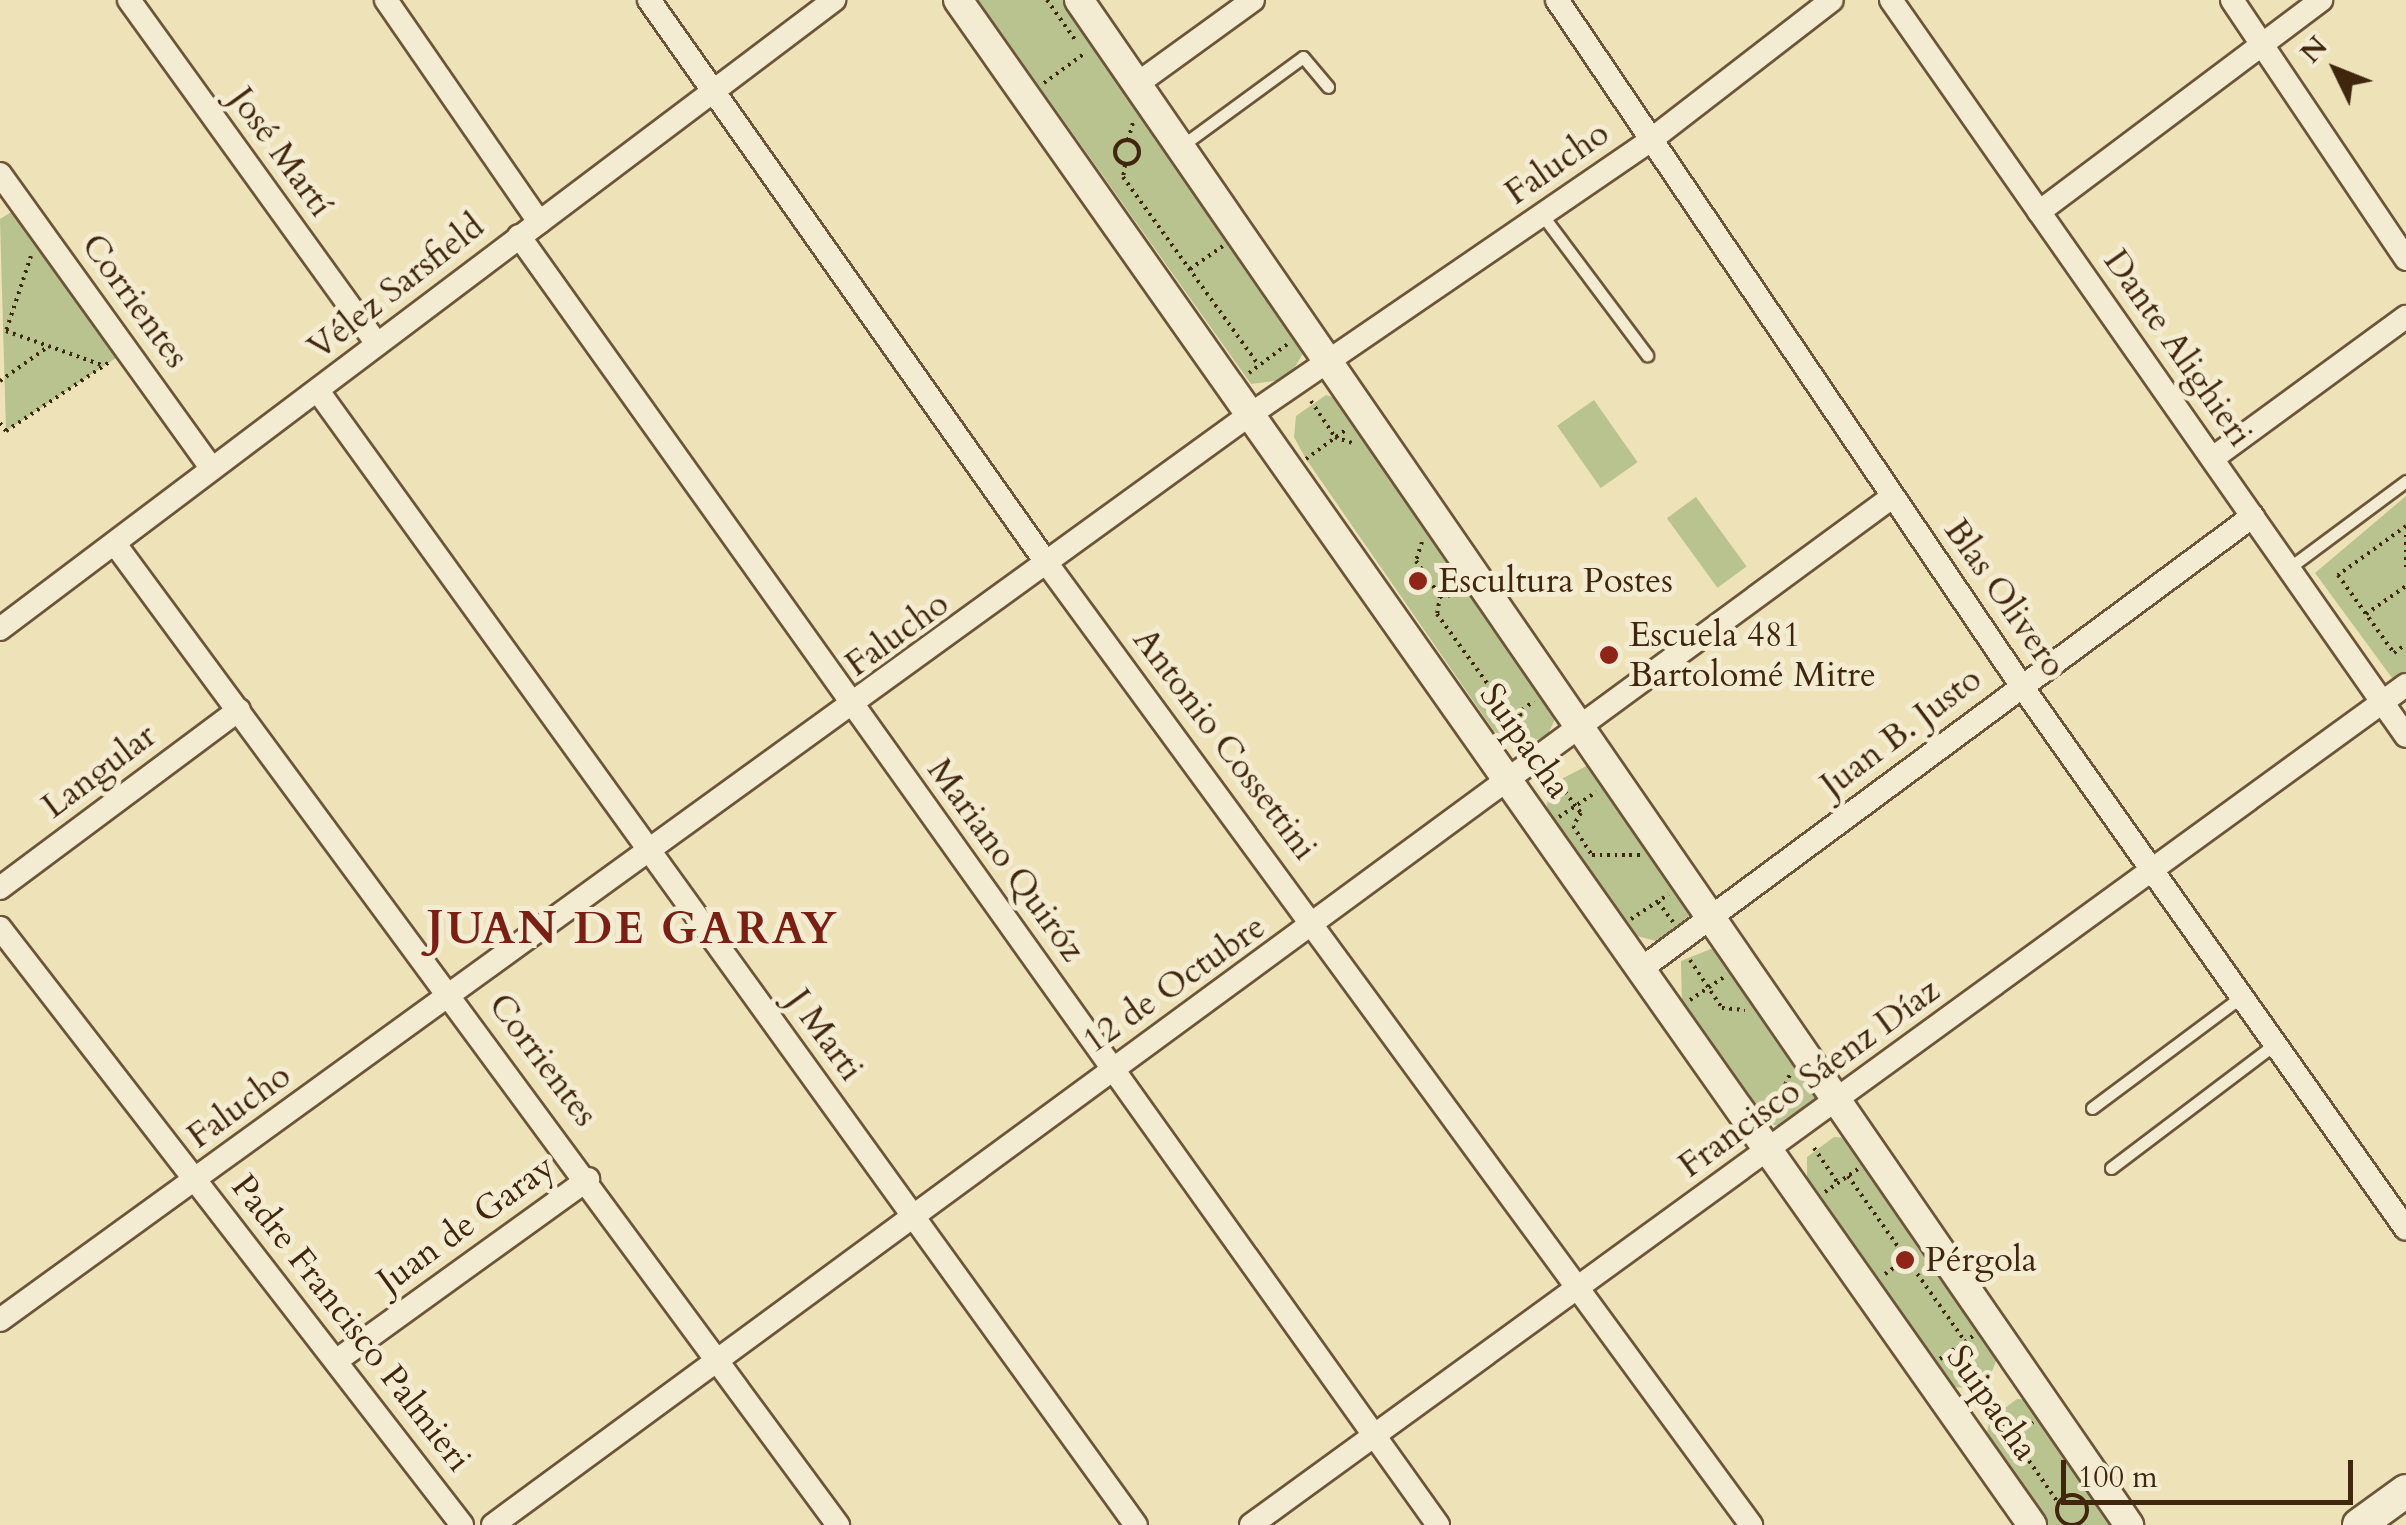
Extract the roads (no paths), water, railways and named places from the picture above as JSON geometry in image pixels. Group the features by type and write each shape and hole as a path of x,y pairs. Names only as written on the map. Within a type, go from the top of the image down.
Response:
{"main road":[{"path":"2359,1525 2406,1491"}],"street":[{"name":"José Martí","path":"129,0 378,344"},
{"path":"386,0 540,222"},
{"name":"Antonio Cossettini","path":"649,0 1048,565 1581,1286 1751,1525"},
{"name":"Vélez Sarsfield","path":"0,629 834,0"},
{"name":"Suipacha","path":"958,0 2032,1525"},
{"name":"Suipacha","path":"1080,0 1130,96 1180,147 1578,728 1680,888 1716,917 2129,1525"},
{"path":"1130,96 1253,0"},
{"name":"Blas Olivero","path":"1557,0 2021,685 2406,1229"},
{"name":"Falucho","path":"0,1320 854,709 1248,416 1331,366 1652,138 1832,0"},
{"name":"Dante Alighieri","path":"1891,0 2406,736"},
{"path":"2232,0 2406,259"},
{"path":"2039,212 2321,0"},
{"name":"Corrientes","path":"0,174 7,199 212,469"},
{"name":"Mariano Quiróz","path":"519,236 1438,1525"},
{"path":"2213,458 2406,317"},
{"name":"J Marti","path":"318,391 1136,1525"},
{"name":"12 de Octubre","path":"493,1525 916,1218 1114,1068 1510,785 1578,728 1892,497"},
{"name":"Juan B. Justo","path":"1640,970 2253,516"},
{"name":"Corrientes","path":"115,544 588,1179 838,1525"},
{"name":"Francisco Sáenz Díaz","path":"1251,1525 2406,685"},
{"name":"Langular","path":"0,888 239,710"},
{"name":"Padre Francisco Palmieri","path":"0,928 462,1525"},
{"name":"Juan de Garay","path":"336,1361 588,1179"}],"lane":[{"path":"1180,147 1303,58 1328,87"},
{"path":"1543,216 1647,355"},
{"path":"2288,568 2406,481"},
{"path":"2092,1108 2242,996"},
{"path":"2111,1168 2276,1044"}],"place":[{"name":"Escultura Postes","path":"1418,581"},
{"name":"Escuela 481 Bartolomé Mitre","path":"1609,655"},
{"name":"Pérgola","path":"1905,1260"}],"district":[{"name":"JUAN DE GARAY","path":"633,929"}]}
